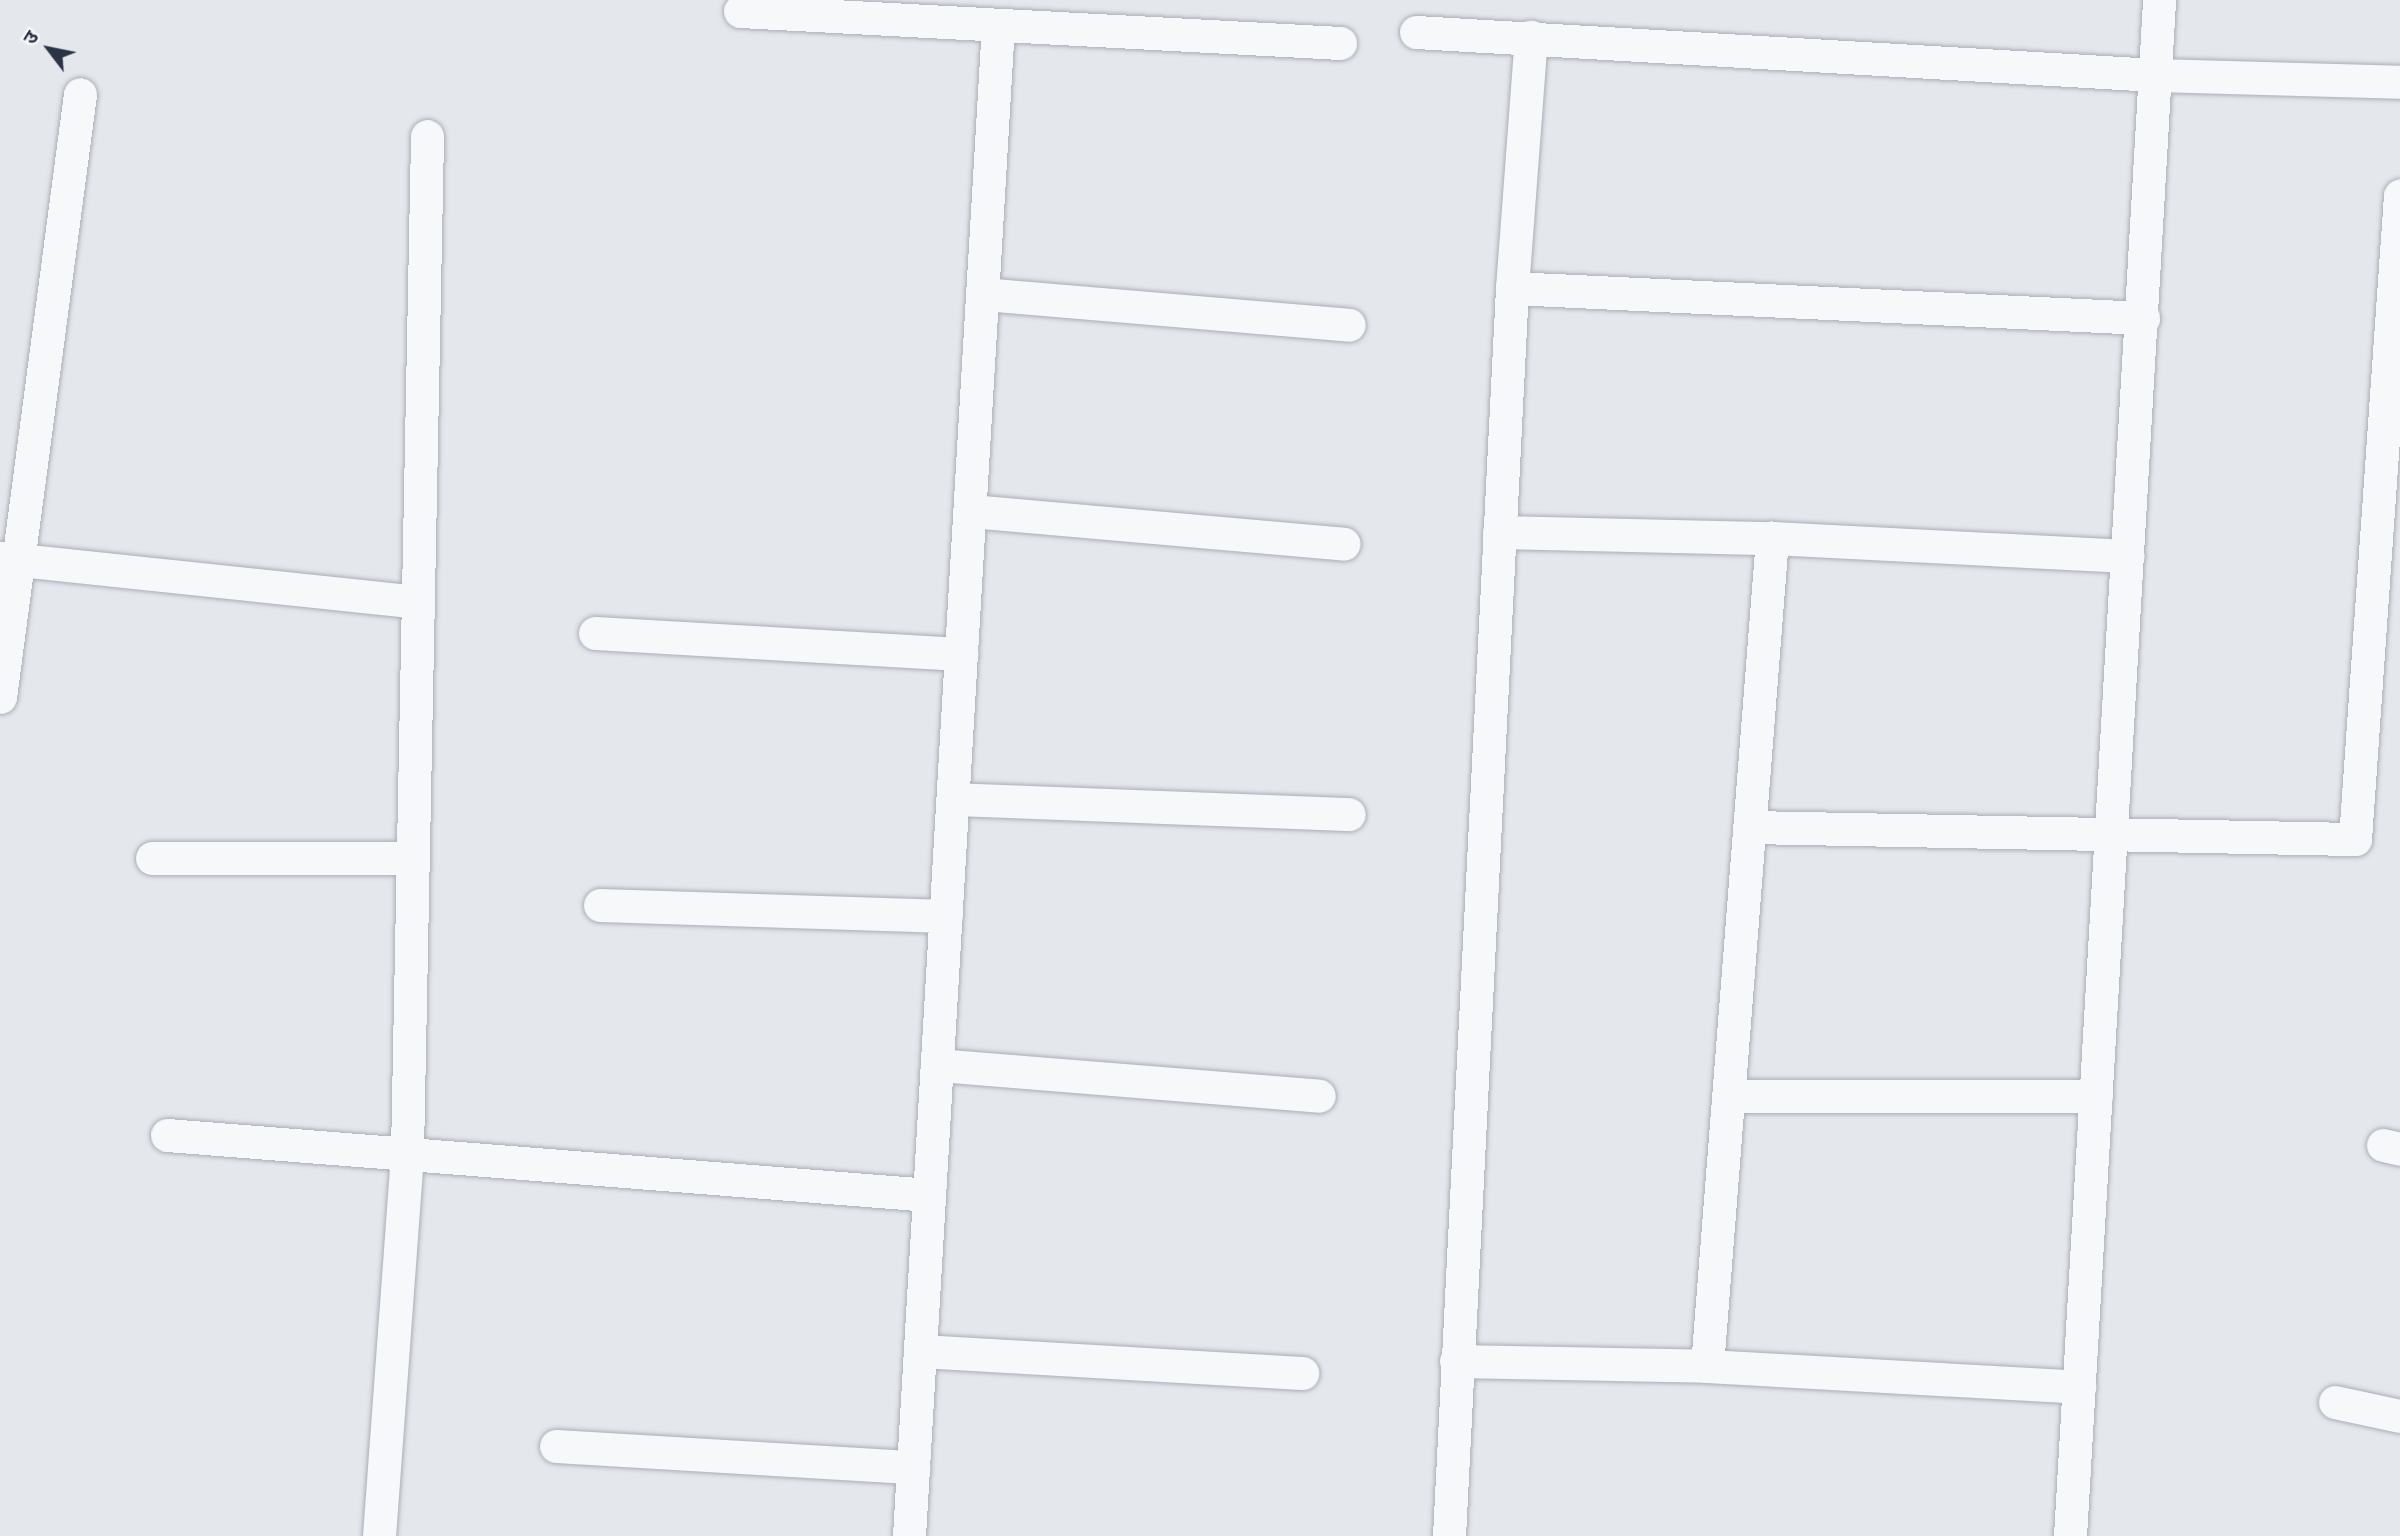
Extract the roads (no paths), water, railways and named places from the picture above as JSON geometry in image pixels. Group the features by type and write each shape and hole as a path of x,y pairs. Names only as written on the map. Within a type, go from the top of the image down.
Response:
{"street":[{"path":"2070,1536 2160,0"},
{"path":"740,11 1340,43"},
{"path":"909,1536 998,26"},
{"path":"1416,32 2154,75 2400,82"},
{"path":"1449,1536 1512,288 1531,37"},
{"path":"0,697 8,559 80,94"},
{"path":"379,1536 407,1152 427,136"},
{"path":"1750,827 2356,839 2400,196"},
{"path":"1512,288 2143,318"},
{"path":"983,294 1349,325"},
{"path":"970,511 1344,544"},
{"path":"1499,532 1772,538 2129,556"},
{"path":"1707,1366 1772,538"},
{"path":"8,559 418,602"},
{"path":"595,633 961,654"},
{"path":"953,799 1349,814"},
{"path":"152,858 413,858"},
{"path":"600,905 946,916"},
{"path":"937,1065 1319,1096"},
{"path":"1728,1096 2096,1096"},
{"path":"167,1135 929,1195"},
{"path":"920,1351 1302,1373"},
{"path":"1456,1361 1707,1366 2079,1387"},
{"path":"2335,1402 2400,1416"},
{"path":"556,1446 913,1467"}]}
